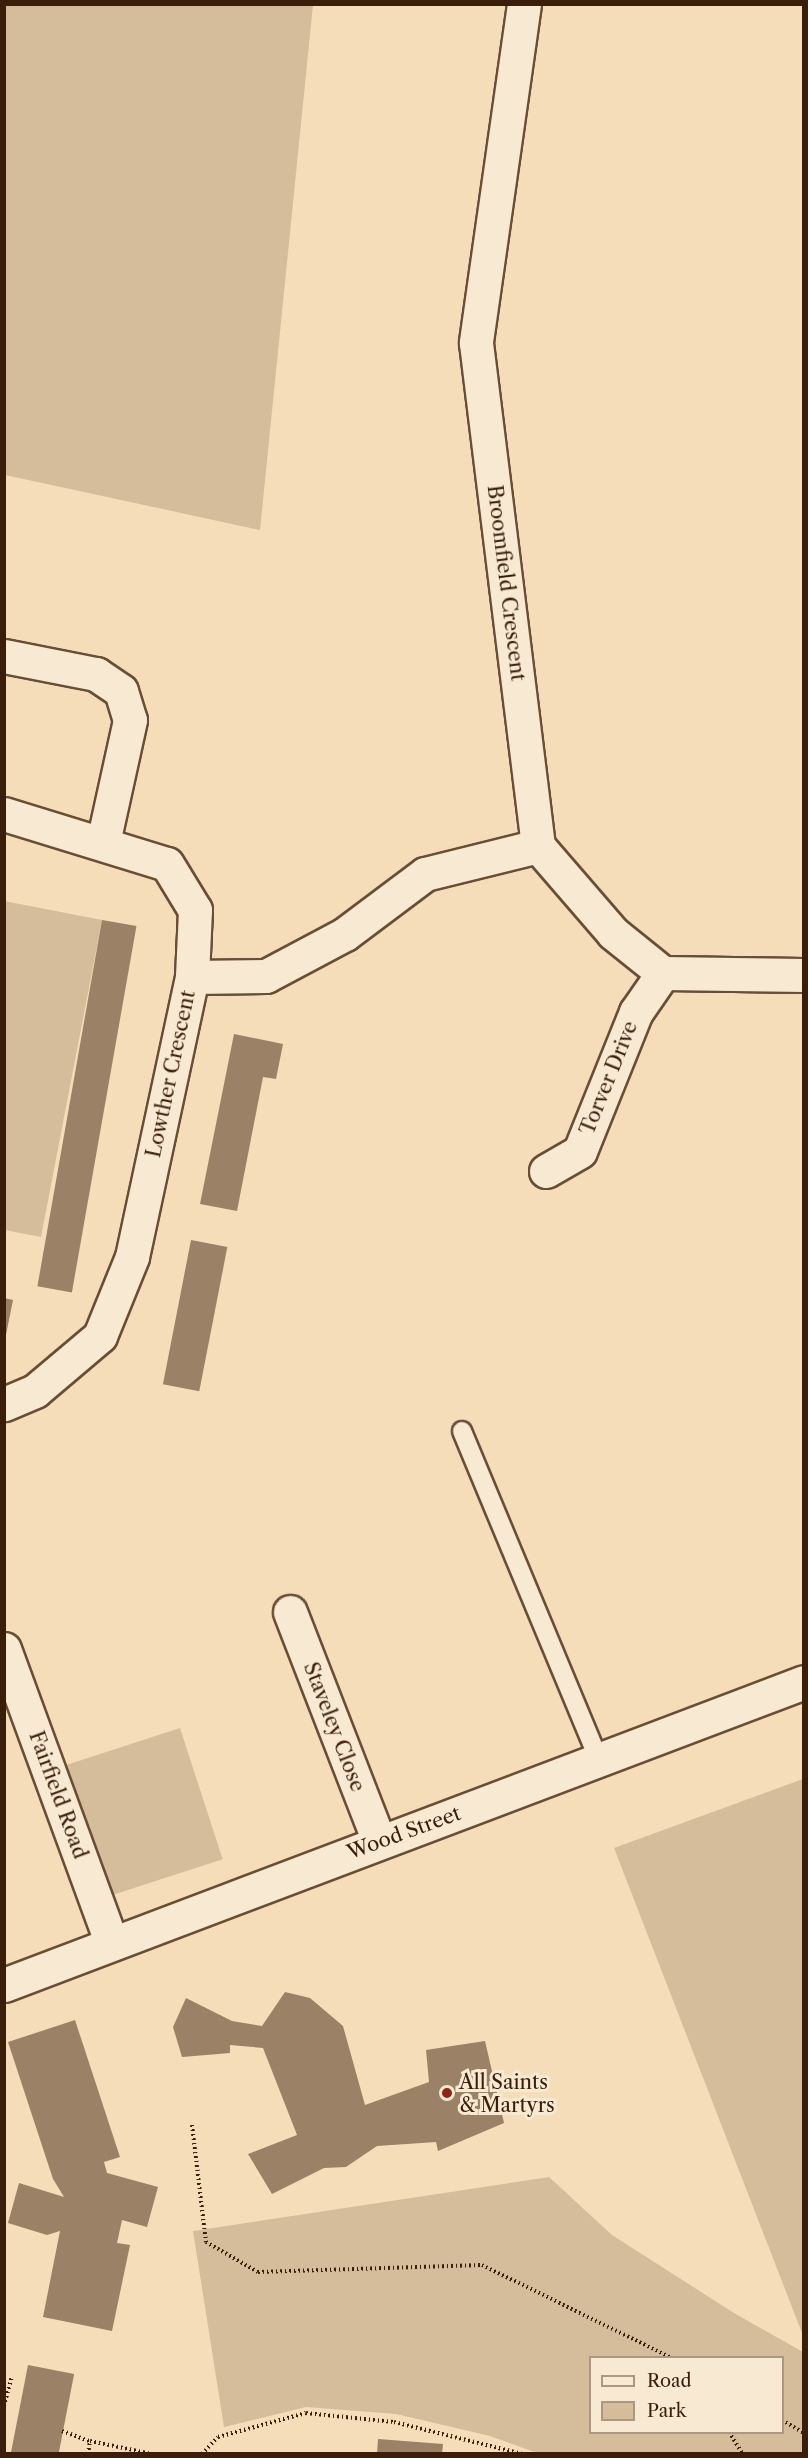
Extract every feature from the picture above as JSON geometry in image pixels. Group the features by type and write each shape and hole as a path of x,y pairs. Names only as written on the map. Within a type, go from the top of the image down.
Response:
{"street":[{"name":"Broomfield Crescent","path":"524,4 476,343 538,846"},
{"path":"4,656 96,674 121,691 130,720 103,843"},
{"name":"Lowther Crescent","path":"4,813 167,864 195,910 192,977 132,1257 100,1336 35,1391 4,1404"},
{"path":"192,977 266,976 345,934 425,874 538,846 614,933 663,973 804,975"},
{"name":"Torver Drive","path":"546,1171 580,1151 636,1012 663,973"},
{"name":"Staveley Close","path":"290,1612 379,1841"},
{"name":"Fairfield Road","path":"4,1649 111,1942"},
{"name":"Wood Street","path":"4,1985 111,1942 804,1682"}],"lane":[{"path":"462,1431 598,1760"}],"path":[{"path":"192,2125 206,2242 258,2272 482,2265 668,2356"},
{"path":"4,2406 12,2376"},
{"path":"202,2454 218,2437 306,2413 394,2422 522,2454"},
{"path":"784,2422 804,2433"},
{"path":"62,2431 90,2441 152,2454"},
{"path":"730,2434 743,2454"},
{"path":"88,2454 90,2441"}],"green space":[{"path":"5,4 313,5 260,530 5,475"},
{"path":"4,901 102,920 41,1237 5,1230"},
{"path":"180,1728 223,1859 106,1897 63,1766"},
{"path":"803,1779 804,2332 802,2333 614,1848"},
{"path":"549,2177 612,2235 734,2313 803,2352 803,2453 537,2453 490,2436 396,2414 306,2407 224,2427 193,2231"}],"building":[{"path":"102,920 136,926 72,1292 37,1286"},
{"path":"234,1034 283,1044 276,1079 263,1077 237,1211 200,1204"},
{"path":"191,1240 227,1247 199,1391 163,1384"},
{"path":"4,1298 13,1300 6,1335 4,1335"},
{"name":"All Saints & Martyrs","path":"285,1992 310,1998 343,2026 365,2105 429,2082 426,2050 485,2041 504,2123 438,2151 436,2142 377,2146 346,2167 324,2168 272,2194 248,2154 297,2135 263,2048 230,2045 230,2053 182,2057 173,2027 186,1998 232,2021 262,2026"},
{"path":"75,2020 120,2157 104,2162 107,2173 158,2187 147,2227 122,2220 117,2243 130,2245 112,2331 43,2317 60,2231 47,2235 8,2223 19,2183 64,2197 53,2179 8,2042"},
{"path":"28,2365 74,2374 59,2454 11,2454"},
{"path":"378,2439 443,2444 442,2454 377,2454"}],"place":[{"name":"All Saints & Martyrs","path":"447,2093"}]}
